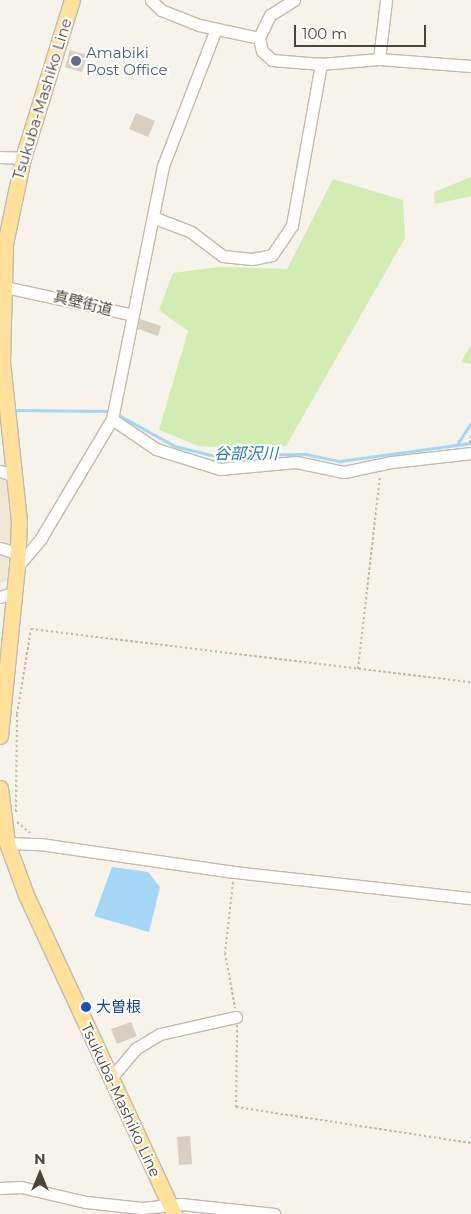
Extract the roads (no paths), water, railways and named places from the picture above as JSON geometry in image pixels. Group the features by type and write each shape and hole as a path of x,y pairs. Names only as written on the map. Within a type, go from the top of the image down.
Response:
{"main road":[{"name":"Tsukuba-Mashiko Line","path":"0,736 18,560 15,476 2,361 1,286 10,215 23,158 72,0"},
{"name":"Tsukuba-Mashiko Line","path":"0,788 4,843 26,895 172,1210"}],"street":[{"path":"151,0 160,10 215,31 259,38"},
{"path":"294,0 270,15 259,38 262,51 272,60 320,64 379,59 471,66"},
{"path":"379,59 386,0"},
{"path":"130,314 154,218 169,143 215,31"},
{"path":"154,218 191,232 223,256 252,259 272,254 292,225 320,64"},
{"path":"0,157 23,158"},
{"name":"真壁街道","path":"1,286 130,314 113,414 41,538 18,560"},
{"path":"113,414 156,449 220,469 296,462 344,472 471,453"},
{"path":"0,471 15,476"},
{"path":"0,548 18,560"},
{"path":"0,597 15,592"},
{"path":"4,843 40,844 234,872 471,898"},
{"path":"111,1078 134,1049 160,1034 236,1017"},
{"path":"0,1188 21,1187 86,1202 142,1208 172,1210 181,1204 274,1214"}],"water":[{"path":"112,867 148,872 160,887 149,932 94,916"}],"waterway":[{"name":"谷部沢川","path":"13,410 110,411"},
{"name":"谷部沢川","path":"117,414 175,446 211,455 306,454 340,461 471,443"},
{"path":"458,443 471,423"}],"place":[{"name":"Amabiki Post Office","path":"76,61"},
{"name":"大曽根","path":"86,1007"}]}
